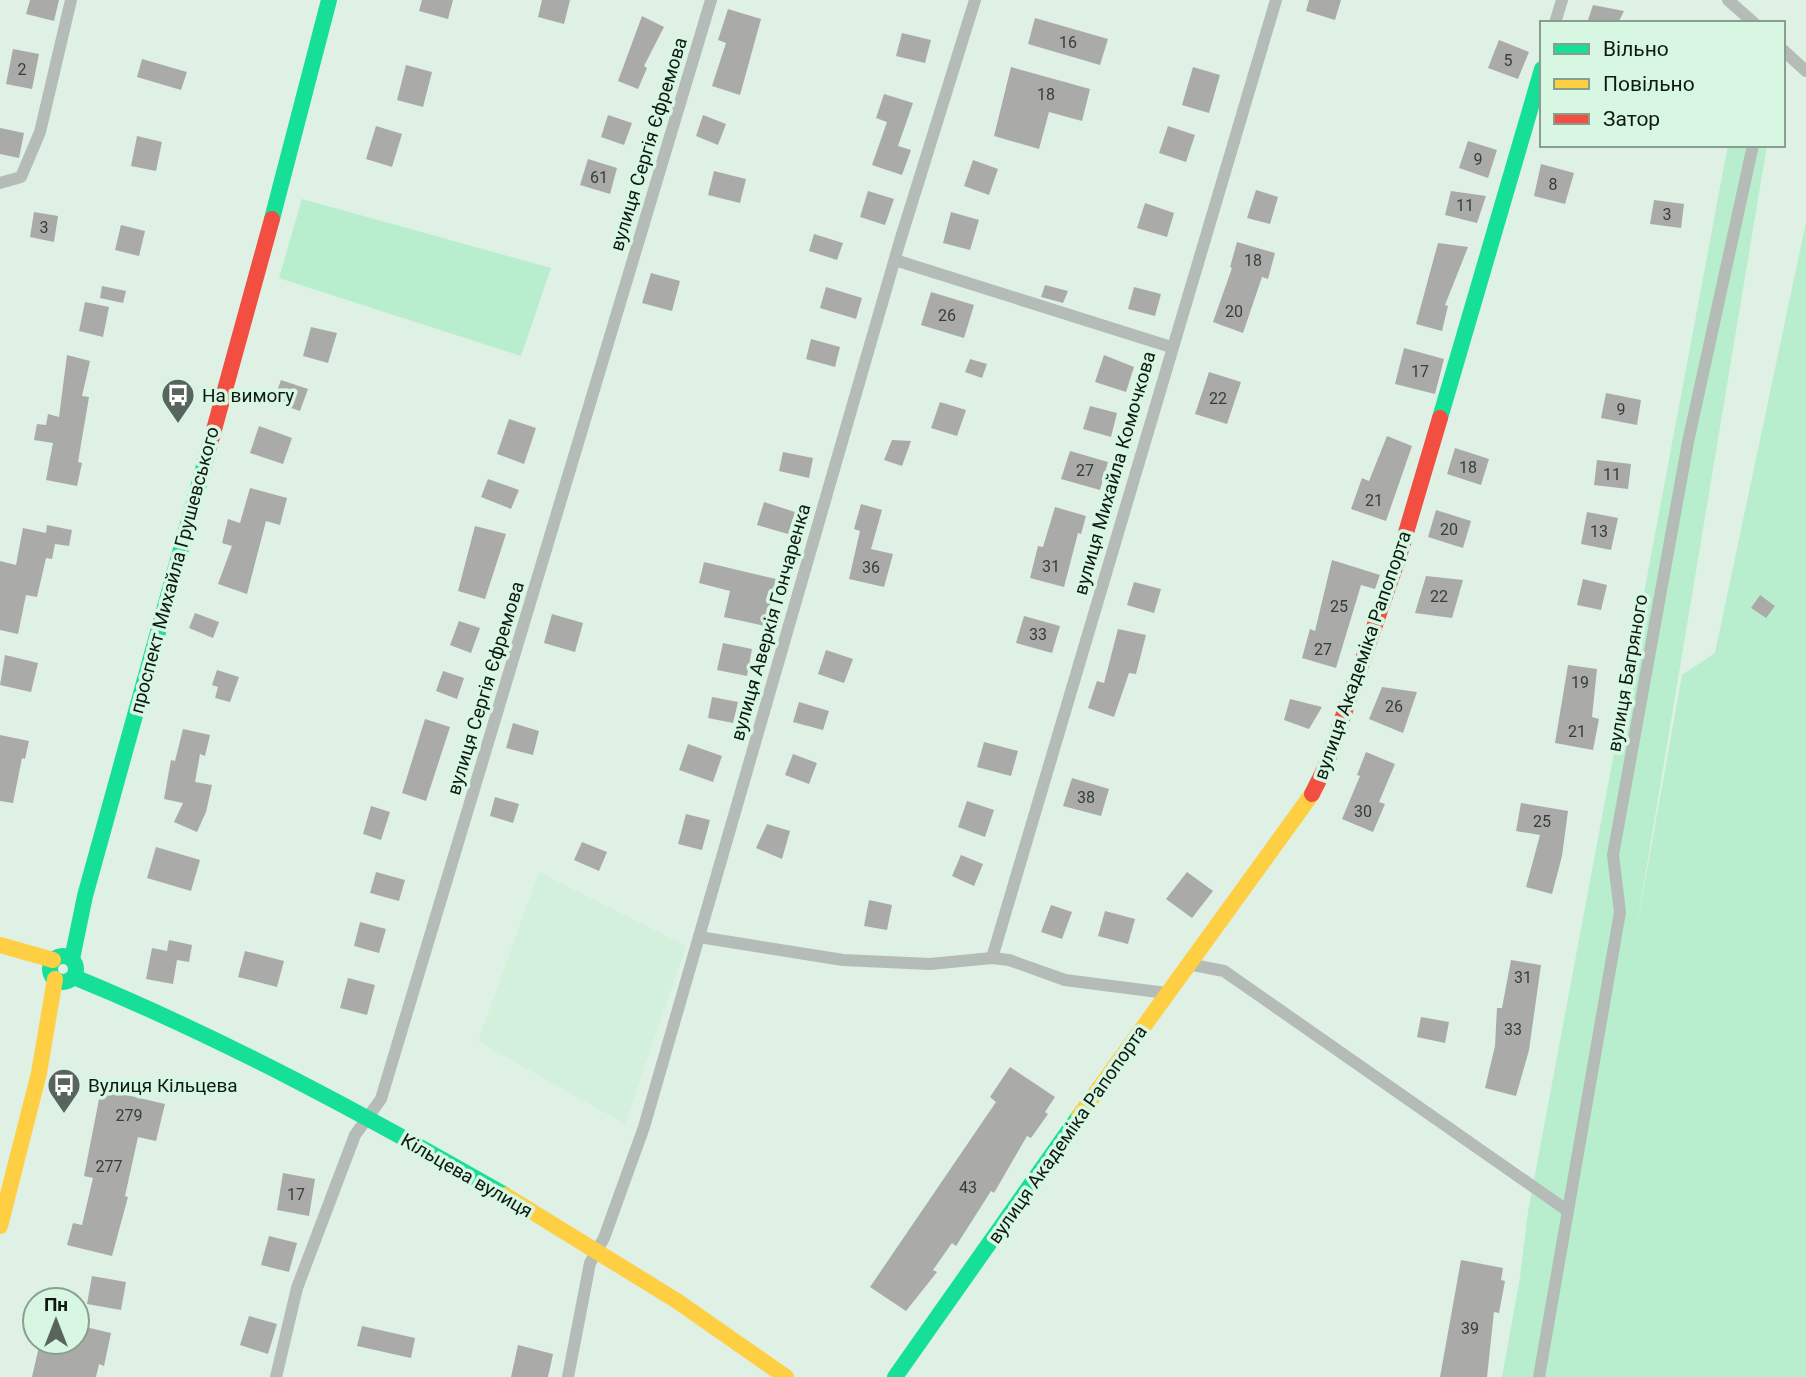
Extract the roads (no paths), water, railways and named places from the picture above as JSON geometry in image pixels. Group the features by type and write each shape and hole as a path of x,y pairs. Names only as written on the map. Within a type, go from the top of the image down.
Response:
{"street":[{"path":"0,183 21,177 40,132 71,0"},
{"name":"проспект Михайла Грушевського","path":"0,1226 63,969 276,204 329,0"},
{"name":"вулиця Сергія Єфремова","path":"275,1377 297,1288 355,1135 381,1099 711,0"},
{"name":"вулиця Аверкія Гончаренка","path":"568,1377 590,1263 644,1127 895,260 975,0"},
{"name":"вулиця Михайла Комочкова","path":"992,958 1171,346 1276,0"},
{"path":"1556,21 1562,0"},
{"path":"1728,0 1752,21"},
{"path":"1785,52 1806,71"},
{"name":"вулиця Академіка Рапопорта","path":"895,1377 1166,993 1311,796 1325,768 1400,553 1540,76"},
{"name":"вулиця Багряного","path":"1539,1377 1620,912 1613,855 1688,442 1753,147"},
{"path":"895,260 1171,346"},
{"path":"699,937 843,960 930,964 992,958 1009,960 1065,980 1166,993"},
{"name":"Кільцева вулиця","path":"0,947 63,969 209,1036 456,1166 596,1251 786,1377"},
{"path":"1188,964 1224,971 1568,1211"}],"place":[{"name":"На вимогу","path":"178,425"},
{"name":"Вулиця Кільцева","path":"64,1115"}]}
